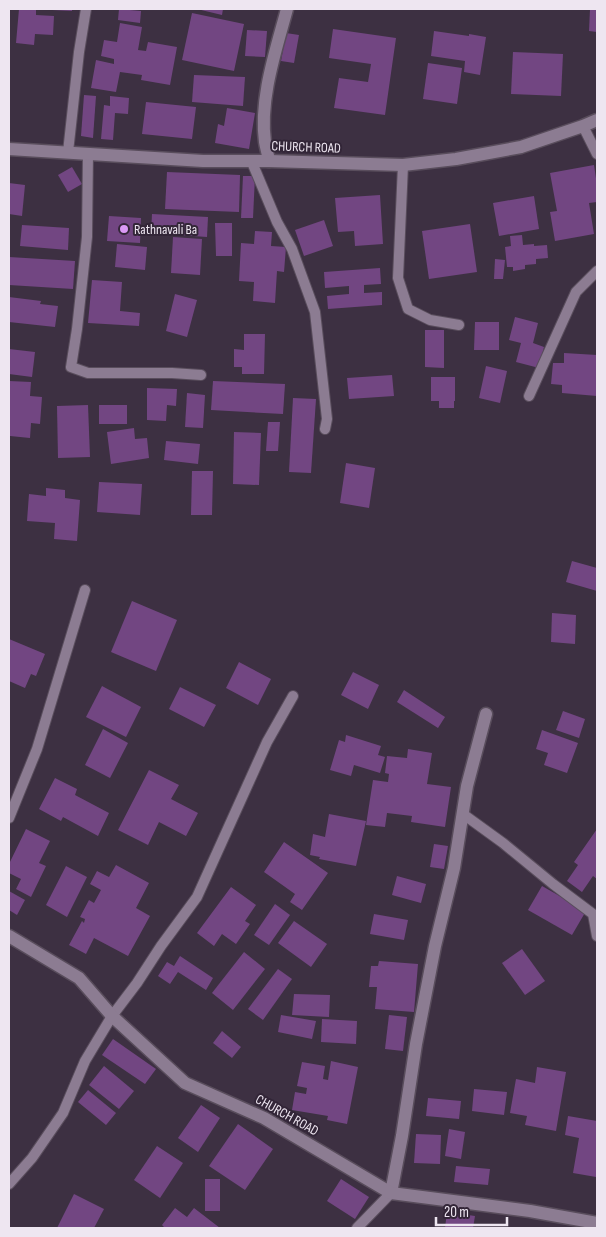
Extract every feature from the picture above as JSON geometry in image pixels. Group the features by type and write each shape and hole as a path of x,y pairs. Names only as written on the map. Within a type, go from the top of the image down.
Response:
{"street":[{"path":"270,161 265,142 264,115 268,87 287,9"},
{"name":"CHURCH ROAD","path":"9,149 203,161 251,160 403,165 456,159 521,147 597,120"},
{"path":"391,1193 416,1044 435,946 454,868 467,786 486,714"},
{"name":"CHURCH ROAD","path":"9,936 79,978 112,1016 185,1082 264,1118 391,1193 530,1211 597,1223"}],"lane":[{"path":"68,152 79,52 86,9"},
{"path":"584,126 597,154"},
{"path":"88,153 87,237 71,367 88,373 172,372 201,375"},
{"path":"251,160 277,222 292,249 315,312 327,419 325,429"},
{"path":"403,165 398,278 408,309 430,320 459,325"},
{"path":"529,396 576,292 597,271"},
{"path":"9,818 37,749 85,590"},
{"path":"9,1184 32,1158 63,1113 85,1061 112,1016 138,983 161,946 198,897 267,742 294,696"},
{"path":"463,814 593,914 597,936"},
{"path":"357,1228 391,1193"}],"building":[{"path":"19,9 36,9 36,15 54,16 53,35 35,34 34,45 16,43"},
{"path":"72,9 72,11 52,10"},
{"path":"119,9 141,11 140,23 118,20"},
{"path":"197,9 223,9 222,15"},
{"path":"590,9 597,10 597,32 589,31"},
{"path":"192,13 244,24 234,71 182,60"},
{"path":"120,23 142,27 138,50 146,51 148,42 177,47 170,85 141,80 142,75 120,72 116,92 91,88 96,60 114,64 114,59 101,56 104,40 117,42"},
{"path":"333,29 396,38 385,115 334,108 339,78 368,82 371,64 329,58"},
{"path":"247,30 267,31 265,57 245,56"},
{"path":"434,31 486,37 480,75 464,72 465,61 431,56"},
{"path":"286,33 299,35 294,63 281,61"},
{"path":"513,52 563,54 561,96 511,94"},
{"path":"428,63 462,68 457,104 423,99"},
{"path":"194,75 245,77 243,106 192,102"},
{"path":"84,95 96,96 93,138 81,136"},
{"path":"110,96 129,98 128,114 115,113 113,140 101,139 104,105 110,106"},
{"path":"146,102 196,107 192,139 142,134"},
{"path":"227,108 255,113 249,149 215,143 218,124 224,126"},
{"path":"594,165 597,202 589,203 594,234 555,241 550,212 557,211 550,173"},
{"path":"72,167 82,184 68,192 58,175"},
{"path":"167,172 240,175 239,212 165,209"},
{"path":"243,176 255,176 253,218 241,218"},
{"path":"9,183 25,185 22,216 9,214"},
{"path":"380,195 383,244 355,246 354,231 338,232 335,198"},
{"path":"534,196 539,229 499,236 493,203"},
{"path":"152,214 208,217 207,237 151,233"},
{"name":"Rathnavali Ba","path":"109,216 141,218 140,243 107,241"},
{"path":"324,220 333,246 304,256 295,230"},
{"path":"215,223 232,223 232,256 216,256"},
{"path":"470,224 477,272 429,279 422,231"},
{"path":"22,225 69,228 68,250 20,246"},
{"path":"255,231 272,232 271,246 286,247 284,272 277,271 275,303 253,301 254,282 239,281 241,243 254,244"},
{"path":"522,235 523,245 547,245 548,258 536,259 536,264 525,265 525,269 513,271 513,267 507,267 505,247 511,246 510,236"},
{"path":"173,237 202,239 200,275 171,273"},
{"path":"117,244 147,247 145,270 115,267"},
{"path":"9,257 75,261 73,289 9,285"},
{"path":"495,259 505,260 503,279 494,279"},
{"path":"380,268 381,284 364,285 364,293 382,292 382,305 328,309 327,296 349,294 349,286 325,288 324,272"},
{"path":"92,280 122,282 120,311 140,313 139,326 88,323"},
{"path":"175,294 197,300 187,337 166,331"},
{"path":"9,297 41,301 40,304 58,306 55,327 9,322"},
{"path":"515,317 538,323 533,343 544,347 539,368 516,362 521,343 509,340"},
{"path":"475,322 499,322 499,350 474,350"},
{"path":"425,330 444,330 444,368 425,367"},
{"path":"244,334 265,334 264,374 242,374 242,367 234,367 234,349 244,350"},
{"path":"9,349 35,352 32,377 9,374"},
{"path":"564,353 597,355 597,396 562,393 562,385 551,384 553,363 564,363"},
{"path":"486,366 507,371 500,403 479,398"},
{"path":"392,375 394,396 349,399 347,378"},
{"path":"431,377 455,377 454,408 439,408 439,401 431,401"},
{"path":"9,381 31,382 30,396 42,397 40,424 31,423 30,438 10,436"},
{"path":"213,381 285,384 283,414 211,410"},
{"path":"147,388 177,389 176,406 167,405 166,421 147,420"},
{"path":"187,393 205,395 203,428 185,427"},
{"path":"293,398 316,399 311,473 289,472"},
{"path":"88,405 90,457 58,458 57,406"},
{"path":"99,405 127,405 127,424 99,424"},
{"path":"268,422 280,422 278,451 266,451"},
{"path":"134,428 135,439 147,438 149,458 111,464 107,432"},
{"path":"234,432 261,433 259,485 233,484"},
{"path":"166,441 200,444 198,464 164,460"},
{"path":"346,463 375,468 369,508 340,503"},
{"path":"192,471 213,471 212,515 191,515"},
{"path":"99,482 142,484 140,515 97,512"},
{"path":"46,488 65,490 65,498 80,500 77,541 54,539 55,523 27,521 29,494 46,496"},
{"path":"572,561 597,568 597,591 566,582"},
{"path":"132,601 177,620 156,671 111,652"},
{"path":"552,613 576,615 575,644 551,642"},
{"path":"9,639 45,654 36,676 31,674 25,688 9,681"},
{"path":"239,662 271,679 258,705 226,688"},
{"path":"353,672 379,685 368,709 341,695"},
{"path":"102,686 141,707 126,737 86,717"},
{"path":"180,687 216,705 204,727 169,709"},
{"path":"404,690 445,717 438,728 397,702"},
{"path":"563,711 585,719 579,738 556,730"},
{"path":"103,729 128,743 110,778 85,765"},
{"path":"542,730 578,743 567,773 544,765 548,753 536,749"},
{"path":"346,735 381,746 378,755 385,757 380,773 354,765 351,776 330,770 339,740 345,742"},
{"path":"408,749 432,753 427,784 451,787 445,827 411,822 412,816 387,813 385,827 366,825 373,780 388,782 389,774 385,773 387,756 407,758"},
{"path":"149,770 179,785 171,799 198,813 186,836 159,822 148,845 118,830"},
{"path":"55,778 77,789 75,795 109,813 98,836 63,817 61,821 39,809"},
{"path":"329,814 366,821 356,866 319,859 320,857 310,855 313,834 325,837"},
{"path":"26,829 50,841 39,863 46,866 31,897 16,889 21,879 9,873 9,864"},
{"path":"597,829 597,879 593,876 582,892 567,881 578,865 574,862"},
{"path":"284,842 328,873 302,910 290,902 295,894 264,872"},
{"path":"434,844 448,846 444,869 430,867"},
{"path":"116,865 149,883 136,908 150,916 128,956 94,938 86,954 69,945 82,921 84,923 85,919 80,917 89,900 94,903 101,890 90,884 97,871 109,877"},
{"path":"66,866 87,877 67,917 46,905"},
{"path":"397,876 426,884 421,903 392,895"},
{"path":"542,886 586,911 572,935 528,910"},
{"path":"231,887 256,905 245,921 250,924 236,944 222,934 214,946 197,933"},
{"path":"9,891 25,900 17,915 9,910"},
{"path":"275,904 290,915 269,945 254,935"},
{"path":"374,914 408,920 404,940 370,934"},
{"path":"294,921 327,944 311,967 278,943"},
{"path":"522,949 545,981 525,995 502,963"},
{"path":"244,952 265,969 233,1010 212,993"},
{"path":"180,956 213,978 206,990 178,972 170,984 158,976 167,962 174,966"},
{"path":"379,961 418,964 414,1012 375,1009 377,987 369,987 371,966 378,966"},
{"path":"278,969 292,979 263,1020 248,1009"},
{"path":"294,994 330,995 329,1017 292,1015"},
{"path":"281,1015 316,1021 312,1039 278,1032"},
{"path":"389,1015 407,1017 403,1051 385,1049"},
{"path":"322,1019 357,1021 356,1044 321,1042"},
{"path":"222,1031 241,1047 232,1058 213,1043"},
{"path":"113,1039 156,1069 145,1084 102,1055"},
{"path":"331,1061 358,1067 347,1124 327,1120 328,1116 292,1110 295,1092 306,1094 307,1088 297,1086 302,1062 325,1066 323,1079 328,1080"},
{"path":"104,1066 134,1091 119,1109 89,1085"},
{"path":"537,1067 566,1072 556,1131 525,1125 527,1116 510,1113 516,1079 535,1083"},
{"path":"474,1089 507,1092 504,1115 472,1111"},
{"path":"88,1090 116,1113 106,1125 78,1102"},
{"path":"428,1098 461,1101 459,1119 426,1116"},
{"path":"201,1105 220,1118 198,1152 178,1138"},
{"path":"568,1116 597,1121 596,1177 573,1173 579,1138 565,1135"},
{"path":"238,1124 273,1149 245,1190 209,1166"},
{"path":"449,1129 465,1132 461,1159 445,1156"},
{"path":"416,1134 441,1135 440,1164 414,1163"},
{"path":"157,1146 183,1163 160,1198 134,1180"},
{"path":"456,1166 490,1169 488,1185 454,1182"},
{"path":"205,1179 220,1179 220,1211 205,1211"},
{"path":"341,1179 369,1197 355,1219 327,1201"},
{"path":"74,1194 104,1209 94,1228 57,1228"},
{"path":"175,1208 187,1217 194,1208 220,1228 165,1228 162,1225"},
{"path":"447,1212 475,1216 473,1228 445,1228"}],"place":[{"name":"Rathnavali Ba","path":"124,229"}]}
